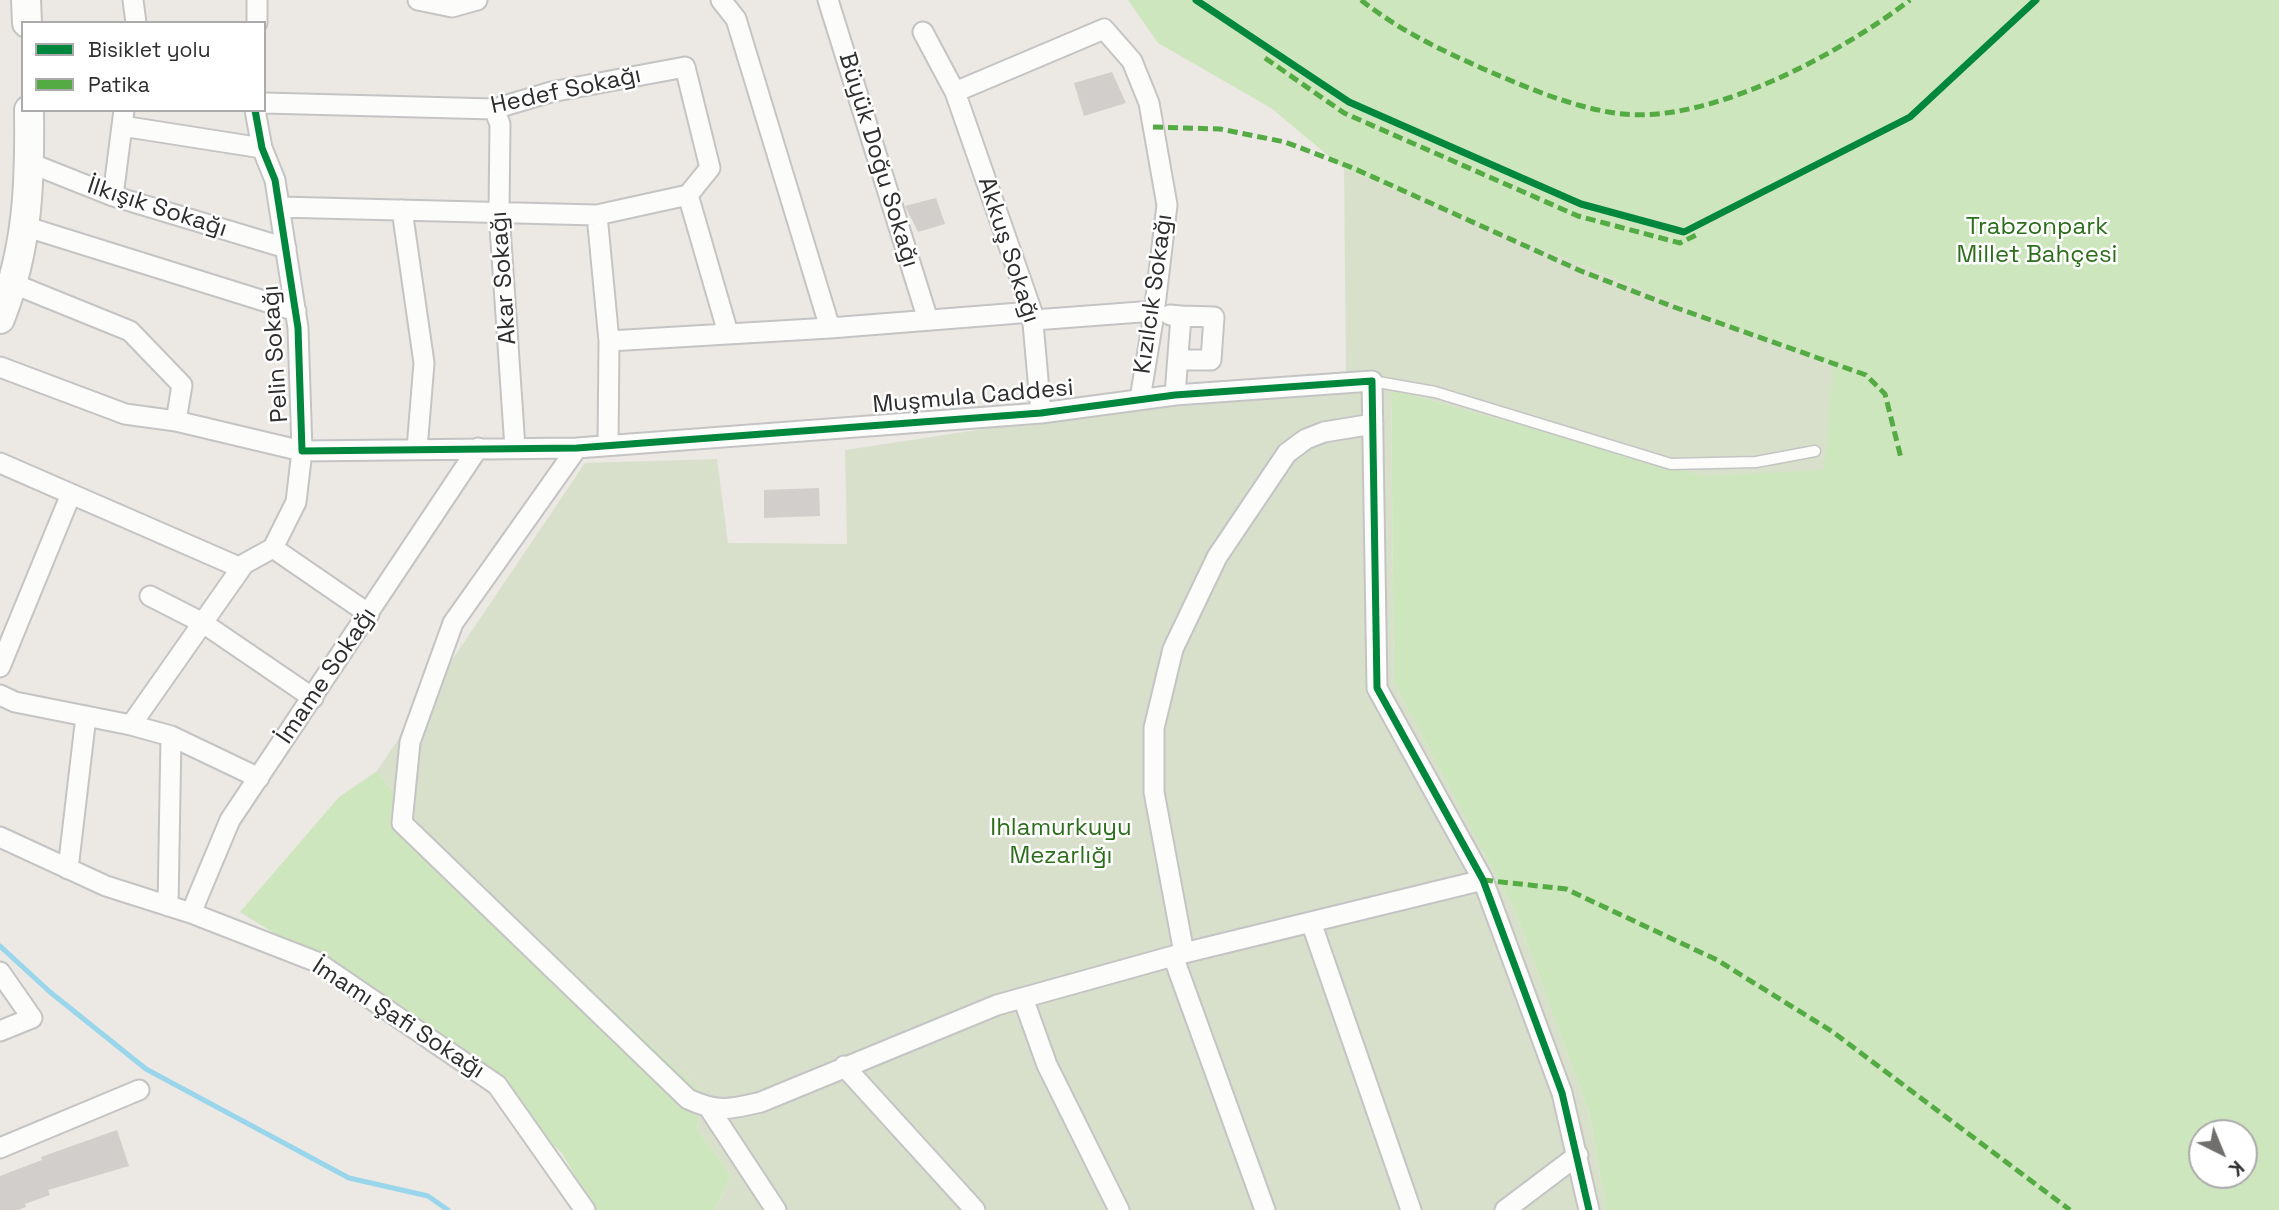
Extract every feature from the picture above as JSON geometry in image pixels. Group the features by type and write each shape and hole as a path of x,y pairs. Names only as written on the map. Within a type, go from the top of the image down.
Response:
{"street":[{"path":"26,0 27,21"},
{"path":"133,0 136,21"},
{"path":"257,0 257,21"},
{"path":"418,0 452,7 467,2"},
{"path":"721,0 736,19 830,328"},
{"name":"Büyük Doğu Sokağı","path":"828,0 928,320"},
{"name":"Kızılcık Sokağı","path":"955,92 1104,29 1132,61 1149,103 1167,205 1140,399"},
{"name":"Akkuş Sokağı","path":"923,32 955,92 1033,316 1041,413"},
{"name":"Hedef Sokağı","path":"266,103 494,110 551,92 685,67 710,168 688,195"},
{"name":"Akar Sokağı","path":"494,110 500,124 499,212 515,448"},
{"path":"0,319 14,284 27,227 29,112"},
{"name":"Pelin Sokağı","path":"256,112 262,148 275,180 296,311 302,451 576,448"},
{"path":"113,195 123,118 262,148"},
{"name":"İlkışık Sokağı","path":"30,163 113,195 286,248"},
{"path":"279,207 597,215 688,195 728,333"},
{"path":"402,210 424,363 417,449"},
{"path":"597,215 609,341 608,445"},
{"path":"27,227 296,311"},
{"path":"14,284 130,331 182,385 176,421"},
{"path":"609,341 928,320 1154,312 1181,316 1175,395"},
{"name":"Kızılcık Sokağı","path":"1178,360 1210,360 1214,317 1181,316"},
{"path":"0,368 125,414 176,421 302,451 296,502 273,548 241,568 131,725"},
{"path":"1373,381 1377,688 1483,880 1562,1093 1589,1210"},
{"name":"Muşmula Caddesi","path":"576,448 1041,413 1175,395 1373,381"},
{"path":"1265,1210 1179,955 1154,792 1154,728 1173,649 1217,557 1287,453 1306,439 1324,432 1373,424"},
{"name":"İmame Sokağı","path":"191,913 230,820 478,448"},
{"path":"576,448 453,623 411,742 402,823 688,1099 709,1108 729,1109 761,1101 997,1005 1179,955 1483,880"},
{"path":"0,463 241,568"},
{"path":"0,667 71,494"},
{"path":"273,548 369,614"},
{"path":"150,596 203,623 313,698"},
{"path":"0,695 15,702 131,725 171,736 258,778"},
{"path":"68,869 86,716"},
{"path":"168,906 171,736"},
{"name":"İmamı Şafi Sokağı","path":"0,837 107,886 191,913 317,962 497,1085 585,1210"},
{"path":"1311,922 1411,1210"},
{"path":"0,972 32,1018 0,1031"},
{"path":"1023,998 1047,1065 1119,1210"},
{"path":"844,1066 975,1210"},
{"path":"0,1148 139,1090"},
{"path":"709,1108 776,1210"},
{"path":"1506,1210 1578,1155"}],"lane":[{"path":"1373,381 1434,392 1671,464 1727,464 1815,451"}],"green space":[{"name":"Trabzonpark Millet Bahçesi","path":"1128,0 2279,0 2279,1210 1606,1210 1589,1113 1516,914 1394,683 1391,389 1705,476 1833,367 1344,169 1271,108 1158,43"},
{"name":"Ihlamurkuyu Mezarlığı","path":"1344,169 1833,367 1824,470 1704,476 1391,389 1394,683 1516,914 1589,1113 1606,1210 715,1210 731,1175 697,1129 701,1091 430,838 377,771 585,463 717,459 728,543 847,544 845,450 1346,374"},
{"path":"377,771 430,838 701,1091 697,1129 731,1175 715,1210 594,1210 562,1153 397,1009 240,912 339,797"}],"building":[{"path":"1112,72 1126,103 1084,116 1074,83"},
{"path":"936,198 945,224 918,232 905,206"},
{"path":"819,488 820,516 764,518 764,490"},
{"path":"117,1130 129,1166 48,1190 50,1195 25,1204 26,1207 18,1210 0,1210 0,1176 42,1160 41,1157"}],"waterway":[{"path":"0,946 50,992 146,1069 349,1178 428,1196 448,1210"}],"marked path":[{"path":"1361,0 1406,30 1486,70 1570,103 1623,114 1658,114 1735,96 1812,62 1910,0"},
{"path":"1265,58 1344,113 1578,216 1680,243 1696,235"},
{"path":"1153,127 1220,129 1285,142 1353,168 1581,271 1866,375 1885,394 1901,458"},
{"path":"1483,880 1566,889 1717,960 1833,1032 2070,1210"}],"cycle path":[{"path":"1196,0 1349,102 1581,204 1684,232 1910,117 2036,0"},
{"path":"255,112 262,148 275,180 298,328 302,451 577,448 1041,413 1175,395 1372,381 1377,688 1483,880 1562,1093 1589,1210"}]}
